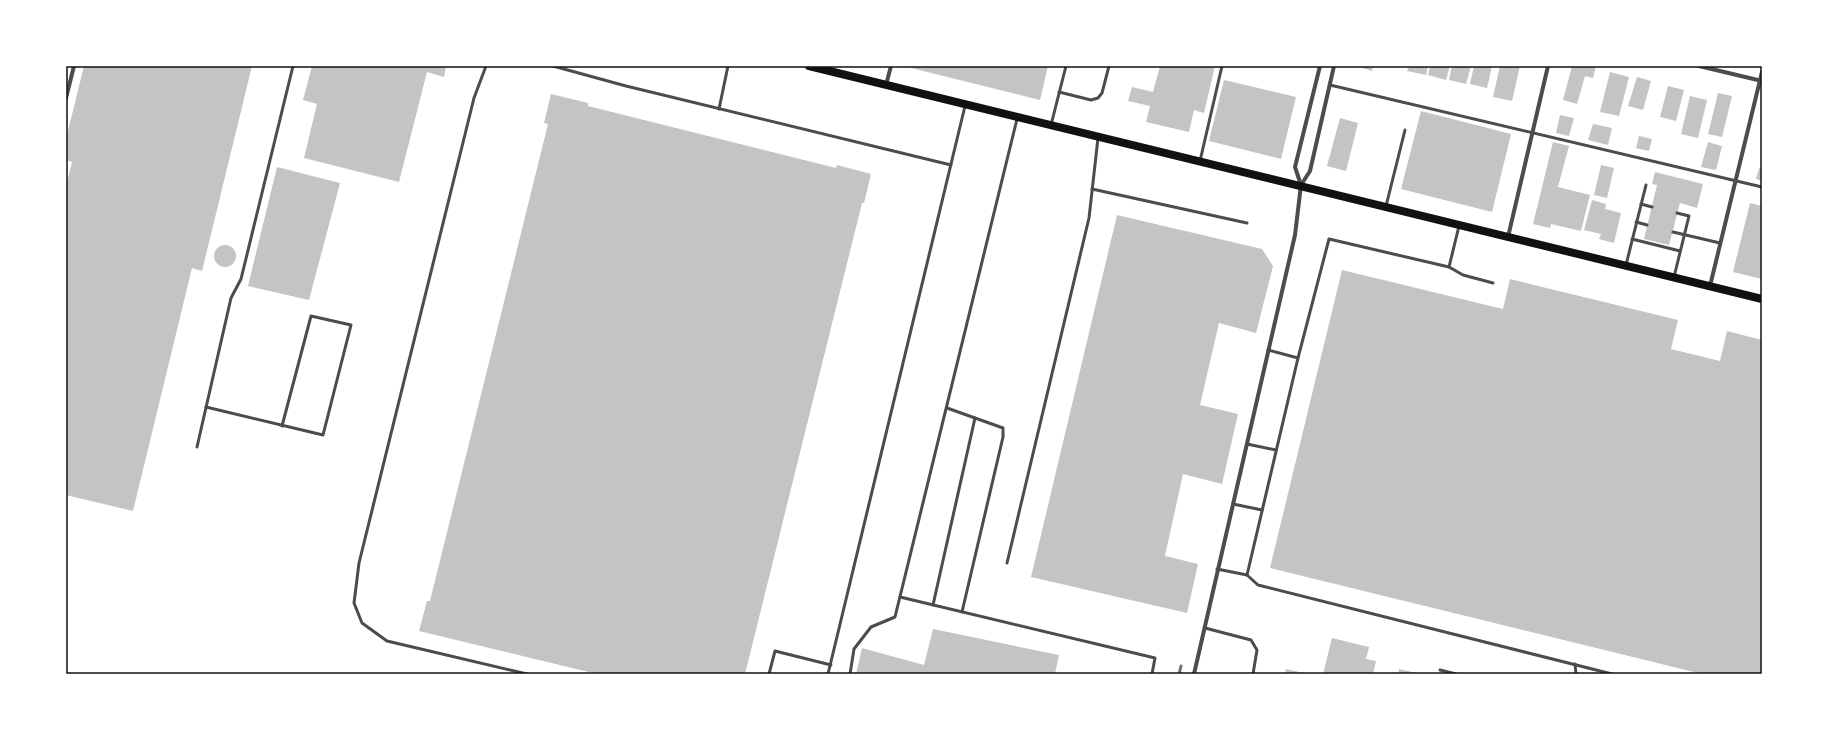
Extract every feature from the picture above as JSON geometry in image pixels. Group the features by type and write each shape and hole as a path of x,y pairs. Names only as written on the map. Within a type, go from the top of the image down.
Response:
{"main road":[{"path":"809,66 820,67 886,85 1762,299"}],"street":[{"path":"66,98 74,66"},
{"path":"886,85 890,66"},
{"path":"1301,186 1295,167 1320,66"},
{"path":"1194,674 1295,235 1301,186 1310,171 1334,66"},
{"path":"1508,237 1548,66"},
{"path":"1699,66 1761,81"},
{"path":"1710,286 1762,72"}],"lane":[{"path":"197,447 231,298 241,279 294,66"},
{"path":"486,66 474,98 359,562 354,603 362,623 387,641 526,674"},
{"path":"553,66 719,109 951,165"},
{"path":"719,109 728,66"},
{"path":"1052,125 1066,66"},
{"path":"1059,92 1091,100 1098,98 1102,93 1108,66"},
{"path":"1200,161 1222,66"},
{"path":"1330,85 1762,187"},
{"path":"828,674 966,104"},
{"path":"850,674 854,649 871,627 895,617 1018,117"},
{"path":"1386,206 1405,130"},
{"path":"1007,563 1089,218 1098,136"},
{"path":"1626,265 1646,185"},
{"path":"1092,190 1247,223"},
{"path":"1641,204 1652,207"},
{"path":"1674,277 1689,216 1677,213"},
{"path":"1636,222 1647,225"},
{"path":"1449,267 1459,225"},
{"path":"1673,232 1720,243"},
{"path":"1247,575 1298,358 1329,239 1449,267 1463,275 1493,283"},
{"path":"1632,239 1680,251"},
{"path":"206,407 282,426 322,436 351,326 311,316 282,426"},
{"path":"1268,350 1298,358"},
{"path":"946,408 1003,428 962,612"},
{"path":"933,605 975,418"},
{"path":"1247,444 1276,450"},
{"path":"1233,504 1262,510"},
{"path":"1217,569 1247,575 1258,585 1612,674"},
{"path":"900,597 1155,658 1152,674"},
{"path":"1205,628 1251,640 1258,650 1252,674"},
{"path":"769,674 775,651 831,665"},
{"path":"1575,664 1576,674"},
{"path":"1440,670 1456,674"}],"building":[{"path":"84,66 252,66 202,271 192,268 133,511 66,495 66,187 72,162 66,160 66,139"},
{"path":"312,66 446,66 444,77 427,72 399,182 304,158 317,104 303,100"},
{"path":"911,66 1048,66 1040,100 911,68"},
{"path":"1160,66 1215,66 1204,113 1194,110 1189,132 1146,122 1150,106 1128,101 1132,87 1153,92"},
{"path":"1356,66 1373,66 1372,71"},
{"path":"1409,66 1428,66 1426,75 1407,71"},
{"path":"1430,66 1450,66 1446,80 1428,75"},
{"path":"1452,66 1471,66 1466,84 1449,80"},
{"path":"1474,66 1492,66 1487,88 1470,84"},
{"path":"1500,66 1520,66 1512,101 1493,97"},
{"path":"1572,66 1596,66 1593,78 1585,76 1577,104 1563,100"},
{"path":"1610,72 1629,77 1619,116 1600,112"},
{"path":"1637,77 1651,81 1643,110 1628,106"},
{"path":"1224,80 1296,97 1281,159 1209,141"},
{"path":"1668,86 1684,90 1676,121 1660,117"},
{"path":"1718,93 1732,96 1722,137 1708,134"},
{"path":"551,94 588,103 588,106 836,168 837,165 871,174 864,203 862,203 745,674 597,674 419,631 427,601 430,601 548,124 544,123"},
{"path":"1690,96 1707,100 1698,138 1681,134"},
{"path":"1421,111 1511,134 1492,212 1401,189"},
{"path":"1560,115 1574,118 1569,136 1556,133"},
{"path":"1340,118 1358,123 1346,171 1327,166"},
{"path":"1593,124 1612,128 1608,145 1588,140"},
{"path":"1639,136 1652,139 1649,151 1636,148"},
{"path":"1553,142 1569,146 1558,187 1590,195 1581,231 1551,224 1550,228 1533,224"},
{"path":"1708,142 1722,146 1716,170 1701,167"},
{"path":"1601,165 1614,168 1607,198 1594,195"},
{"path":"277,167 340,183 309,300 248,286"},
{"path":"1759,168 1762,169 1762,181 1756,179"},
{"path":"1655,172 1703,184 1697,208 1680,203 1669,245 1644,239 1657,185 1652,184"},
{"path":"1592,200 1606,204 1605,209 1621,213 1614,243 1599,239 1601,234 1584,230"},
{"path":"1750,203 1762,206 1762,279 1733,272"},
{"path":"1117,215 1262,249 1273,266 1256,333 1219,323 1200,405 1238,414 1222,484 1183,474 1165,556 1198,564 1187,613 1031,577"},
{"path":"225,245 233,248 236,256 233,264 225,267 217,264 214,256 217,248"},
{"path":"1342,270 1503,309 1510,279 1678,320 1671,349 1720,361 1727,331 1762,340 1762,674 1702,674 1270,568"},
{"path":"933,629 1059,655 1055,674 856,674 862,648 924,665"},
{"path":"1332,638 1369,647 1366,659 1376,661 1373,674 1323,674"},
{"path":"1286,669 1304,673 1304,674 1285,674"},
{"path":"1399,669 1417,673 1417,674 1398,674"}],"railway":[{"path":"1179,674 1181,666"}]}
